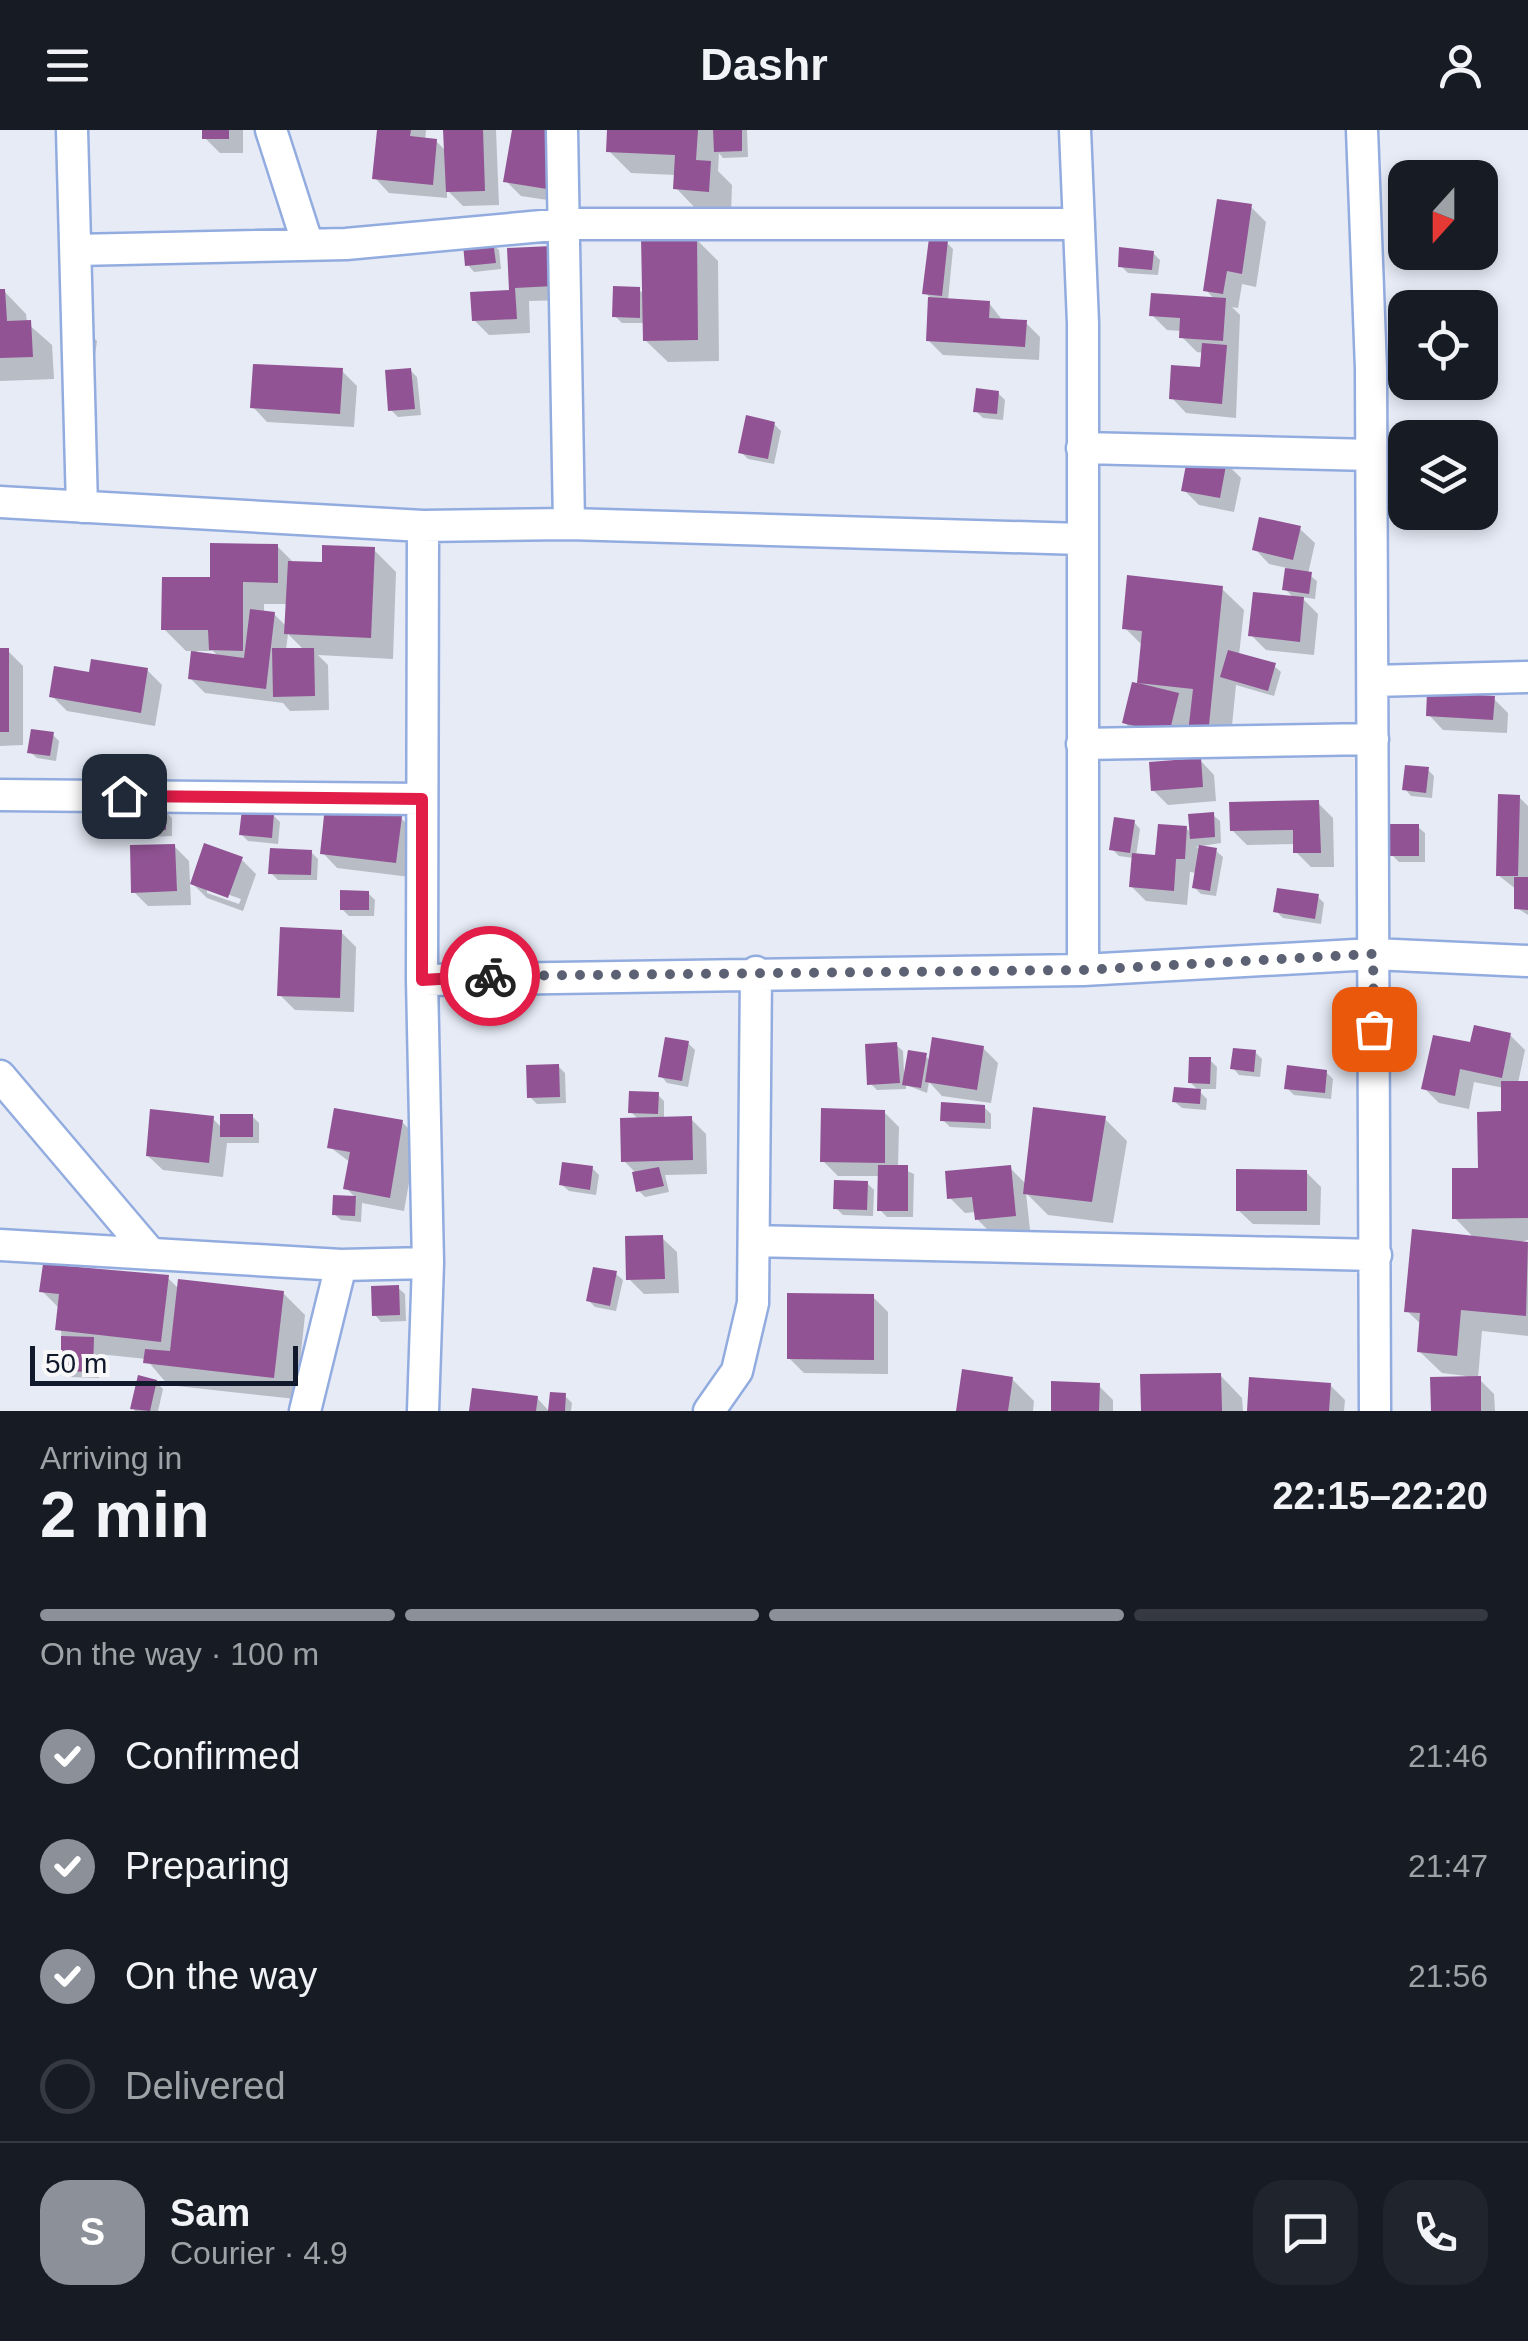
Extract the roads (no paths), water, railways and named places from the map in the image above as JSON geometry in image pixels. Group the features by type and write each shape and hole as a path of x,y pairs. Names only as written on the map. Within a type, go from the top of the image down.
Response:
{"street":[{"path":"72,130 82,507"},
{"path":"271,130 308,245"},
{"path":"562,130 569,524"},
{"path":"1075,130 1082,448 1083,970"},
{"path":"1362,130 1371,455 1375,1411"},
{"path":"76,250 308,245 564,224 1079,224"},
{"path":"1082,448 1371,455"},
{"path":"0,502 423,526 569,524 1082,538"},
{"path":"423,526 422,980 428,1263 423,1411"},
{"path":"1373,681 1528,677"},
{"path":"1082,744 1372,739"},
{"path":"0,795 422,799"},
{"path":"422,980 1083,970 1373,954 1528,961"},
{"path":"709,1411 737,1371 753,1303 756,972"},
{"path":"0,1076 151,1254"},
{"path":"754,1241 1376,1255"},
{"path":"0,1245 341,1265 428,1263"},
{"path":"305,1411 341,1265"}]}
